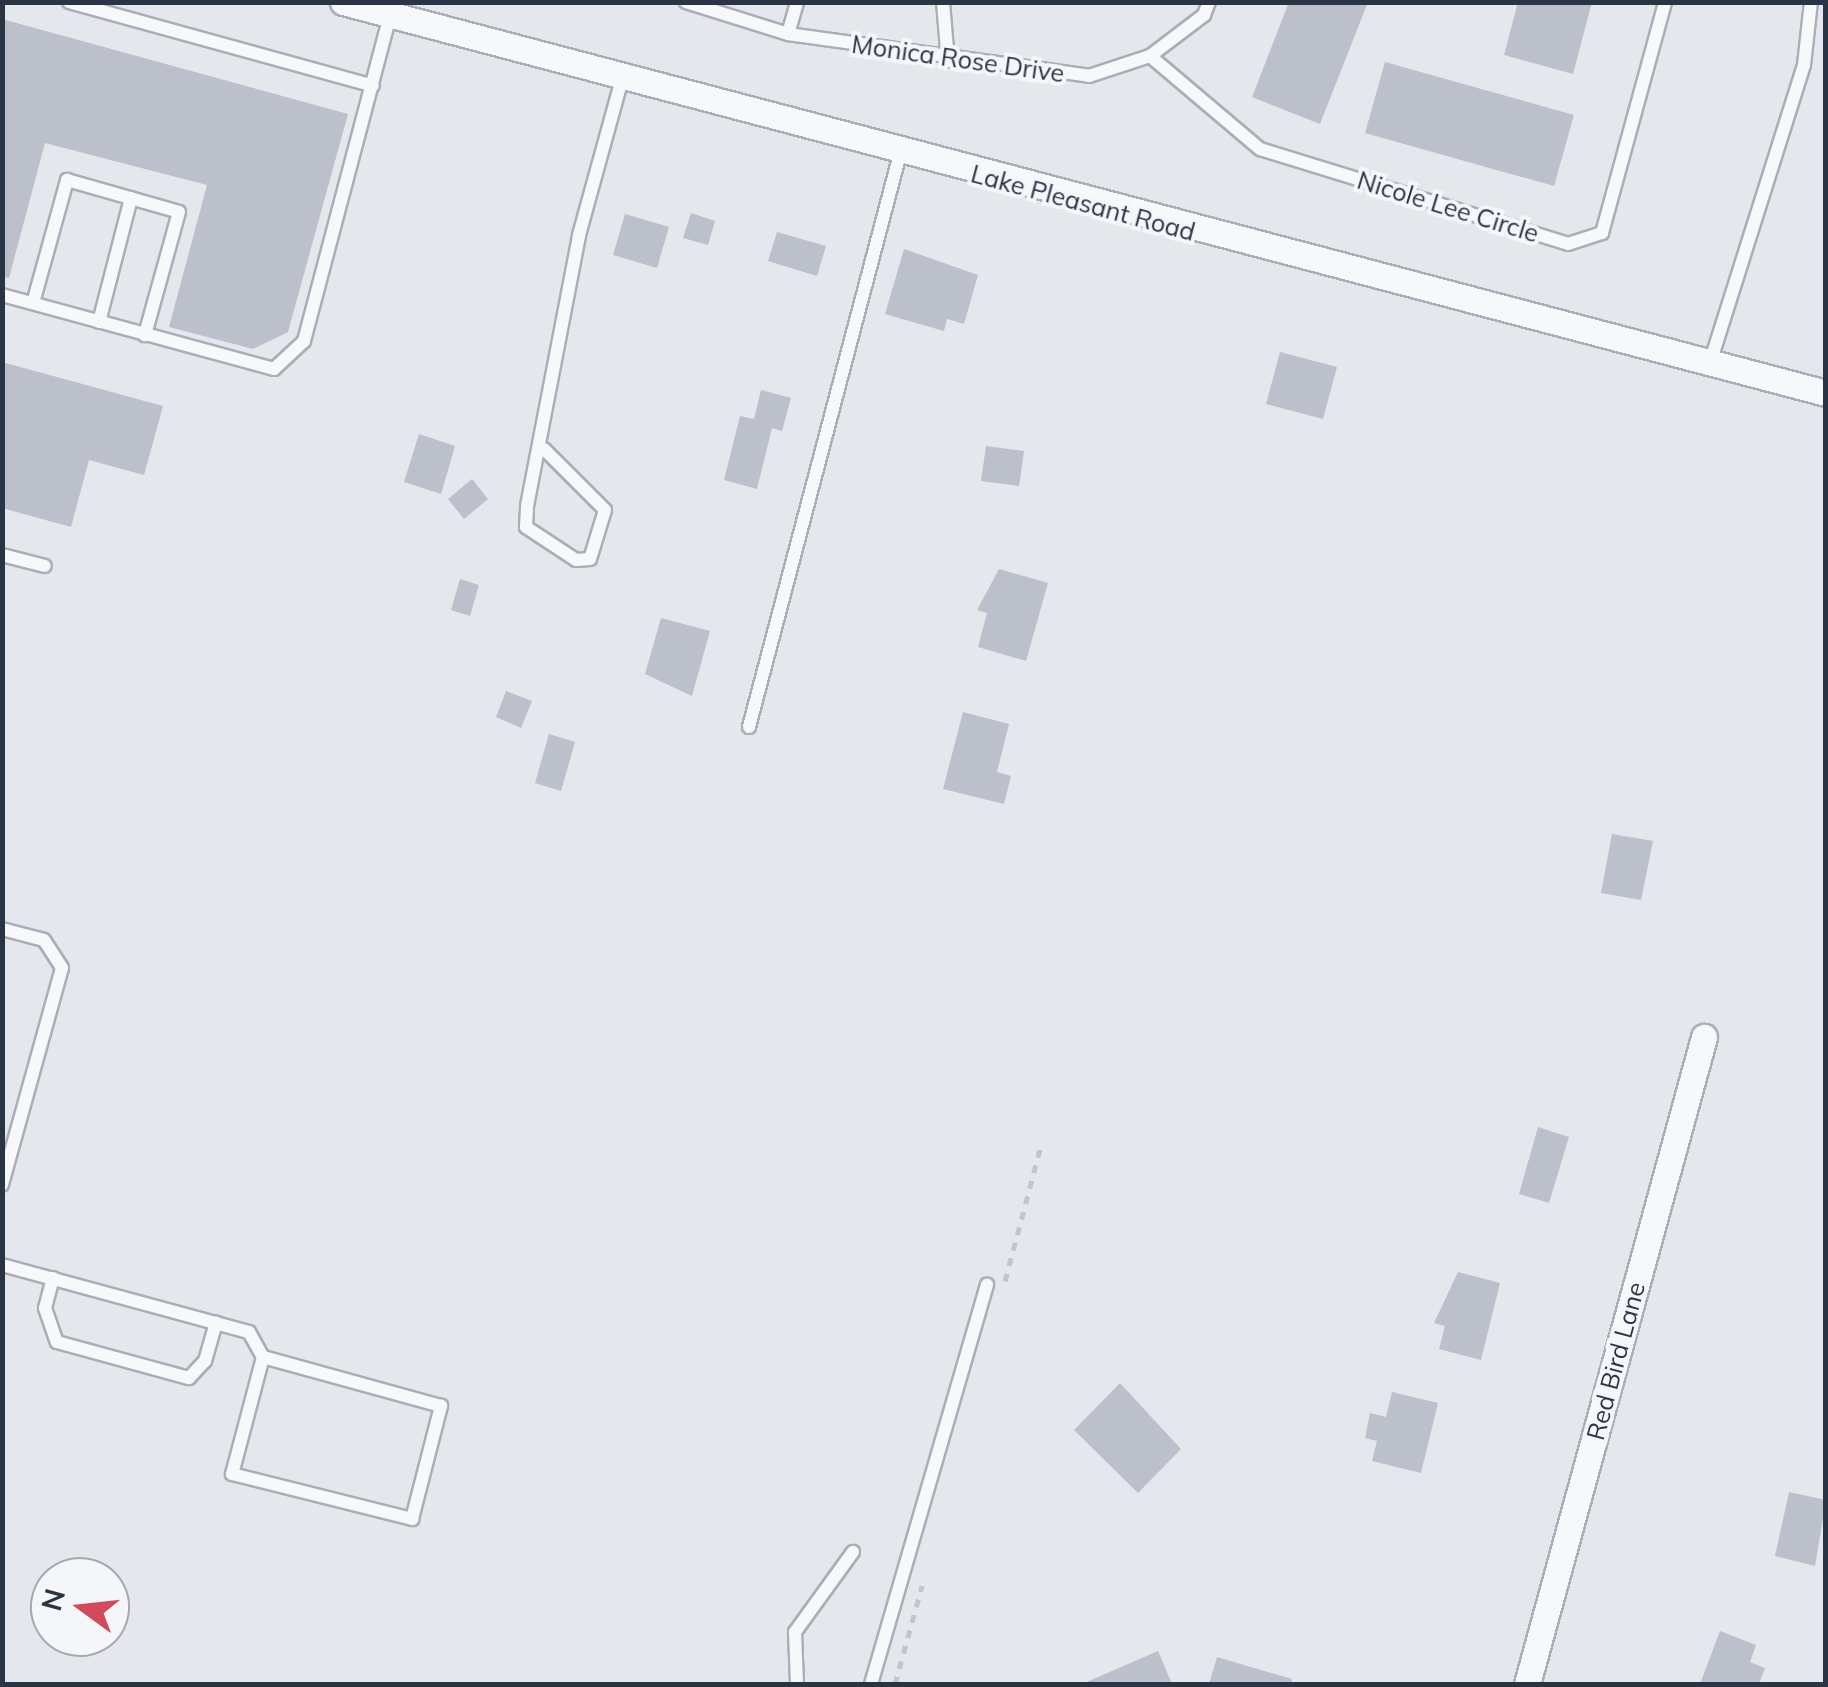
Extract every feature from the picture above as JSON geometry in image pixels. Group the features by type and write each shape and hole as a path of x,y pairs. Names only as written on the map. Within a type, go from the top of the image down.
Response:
{"street":[{"name":"Lake Pleasant Road","path":"343,2 900,154 1826,394"},
{"name":"Red Bird Lane","path":"1527,1684 1704,1038"}],"lane":[{"path":"69,2 373,86"},
{"name":"Monica Rose Drive","path":"686,2 788,34 948,61 1088,76 1150,56 1204,16 1210,2"},
{"path":"788,34 796,2"},
{"path":"944,2 948,61"},
{"name":"Nicole Lee Circle","path":"1150,56 1260,149 1568,244 1602,233 1666,2"},
{"path":"1710,363 1804,65 1811,2"},
{"path":"2,295 274,369 304,341 390,16"},
{"path":"544,449 605,510 590,559 576,560 526,527 544,449 579,235 622,80"},
{"path":"750,728 900,154"},
{"path":"32,303 67,180 132,198 180,212 146,335"},
{"path":"99,322 132,198"},
{"path":"2,555 45,566"},
{"path":"2,929 44,940 62,968 2,1185"},
{"path":"2,1264 249,1332 263,1357 232,1474 412,1519 441,1406 263,1357"},
{"path":"52,1278 48,1326 58,1342 76,1347 189,1378 206,1361 216,1323"},
{"path":"871,1684 988,1285"},
{"path":"797,1684 795,1632 853,1552"}],"building":[{"path":"1289,2 1368,2 1320,124 1252,97"},
{"path":"1518,2 1592,2 1573,74 1504,55"},
{"path":"2,19 348,114 288,332 253,349 169,327 207,185 45,143 9,278 2,277"},
{"path":"1385,62 1574,115 1554,186 1365,133"},
{"path":"691,213 715,221 708,245 683,238"},
{"path":"625,214 669,227 657,268 613,255"},
{"path":"777,232 826,246 817,276 768,261"},
{"path":"904,249 978,275 964,324 947,319 944,331 885,314"},
{"path":"1280,352 1337,367 1323,419 1266,404"},
{"path":"2,362 163,406 144,475 89,460 71,527 2,508"},
{"path":"761,390 791,398 782,431 772,428 757,489 724,480 740,416 754,419"},
{"path":"419,434 455,446 441,494 404,482"},
{"path":"986,446 1024,451 1019,486 981,481"},
{"path":"472,479 488,499 464,519 448,499"},
{"path":"999,569 1048,583 1026,661 978,647 987,613 977,610"},
{"path":"460,579 479,585 470,616 451,610"},
{"path":"661,618 710,631 692,696 645,674"},
{"path":"506,691 532,701 521,728 496,717"},
{"path":"963,712 1009,724 997,772 1011,776 1004,804 943,789"},
{"path":"549,734 575,742 561,791 535,783"},
{"path":"1612,834 1653,841 1641,900 1601,893"},
{"path":"1538,1127 1569,1137 1549,1203 1519,1194"},
{"path":"1458,1272 1500,1283 1481,1360 1439,1349 1445,1326 1434,1323"},
{"path":"1120,1383 1181,1449 1138,1493 1074,1430"},
{"path":"1392,1392 1438,1403 1421,1473 1372,1461 1377,1441 1365,1438 1370,1413 1386,1417"},
{"path":"1789,1492 1826,1500 1815,1566 1775,1556"},
{"path":"1720,1631 1756,1645 1750,1662 1765,1668 1759,1684 1700,1684"},
{"path":"1158,1651 1172,1684 1082,1684"},
{"path":"1217,1657 1292,1679 1291,1684 1209,1684"}]}
